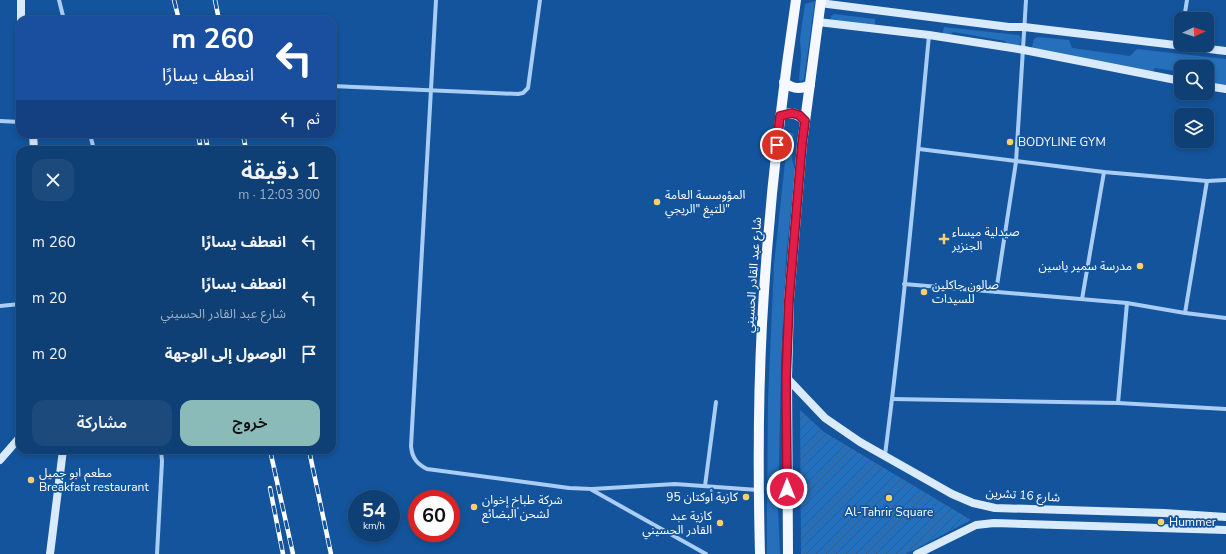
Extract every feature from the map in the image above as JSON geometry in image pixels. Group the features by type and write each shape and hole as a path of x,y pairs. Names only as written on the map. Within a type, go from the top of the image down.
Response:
{"main road":[{"name":"شارع عبد القادر الحسيني","path":"760,554 758,490 762,324 780,116 796,0"},
{"path":"788,554 786,378 789,300 802,144 820,2"},
{"path":"784,82 792,88 801,88 810,85"},
{"path":"780,116 788,113 796,114 805,121"}],"street":[{"path":"21,0 21,16"},
{"path":"59,0 63,16"},
{"path":"436,0 411,446 413,456 418,464 427,469 569,488 592,489 675,484 758,490"},
{"path":"336,86 518,94 526,91 528,88 540,0"},
{"path":"996,292 1016,162 1026,0"},
{"path":"1185,12 1187,0"},
{"path":"820,2 1010,27 1024,27 1174,45"},
{"path":"818,22 929,35 1024,50 1174,80"},
{"path":"885,455 919,149 929,35"},
{"path":"1214,50 1226,51"},
{"path":"1214,87 1226,89"},
{"path":"0,121 16,122"},
{"path":"919,149 1104,172 1207,181 1226,180"},
{"path":"1082,299 1104,172"},
{"path":"1185,313 1207,181"},
{"path":"904,284 1128,303 1185,313 1226,318"},
{"path":"1118,403 1128,303"},
{"path":"0,306 16,304"},
{"name":"شارع 16 تشرين","path":"786,378 825,418 860,442 952,494 973,503 995,508 1164,513 1226,517"},
{"path":"892,399 1118,403 1226,409"},
{"path":"705,486 716,402"},
{"path":"0,460 16,442"},
{"path":"50,554 62,454"},
{"path":"157,554 161,454"},
{"path":"592,489 706,554"},
{"path":"1162,528 1164,513"},
{"path":"918,554 976,525 994,523 1226,530"}],"shaded area":[{"path":"815,1 804,79 800,81 800,39 805,4"},
{"path":"834,14 875,19 875,26 834,21 831,19 831,16"},
{"path":"944,27 1019,35 1021,39 1020,44 1016,48 1008,48 1005,41 953,32 949,36 942,35"},
{"path":"1038,37 1069,40 1072,48 1130,56 1137,49 1226,59 1226,87 1214,84 1214,60 1174,60 1174,71 1155,68 1151,74 1035,52 1032,47 1034,39"},
{"path":"790,132 794,134 792,159 795,170 786,258 781,366 778,508 780,554 767,554 768,399 774,265 788,134"},
{"path":"800,410 824,432 971,520 906,554 801,554"}],"railway":[{"path":"174,0 178,16"},
{"path":"215,0 218,16"},
{"path":"199,138 200,146"},
{"path":"206,138 207,146"},
{"path":"244,138 245,146"},
{"path":"271,454 293,554"},
{"path":"310,454 331,554"},
{"path":"270,488 283,554"}],"place":[{"name":"BODYLINE GYM","path":"1010,142"},
{"name":"المؤوسسة العامة للتيغ \"الريجي\"","path":"657,202"},
{"name":"صيدلية ميساء الجنزير","path":"944,239"},
{"name":"مدرسة سمير ياسين","path":"1140,266"},
{"name":"صالون جاكلين للسيدات","path":"924,292"},
{"name":"مطعم ابو جميل Breakfast restaurant","path":"31,480"},
{"name":"كازية أوكتان 95","path":"746,497"},
{"name":"Al-Tahrir Square","path":"889,498"},
{"name":"شركة طباخ إخوان لشحن البضائع","path":"474,507"},
{"name":"Hummer","path":"1161,522"},
{"name":"كازية عبد القادر الحسيني","path":"720,523"}],"route":[{"path":"777,145 780,116 788,113 799,115 805,121 789,300 786,378 787,489"}]}
